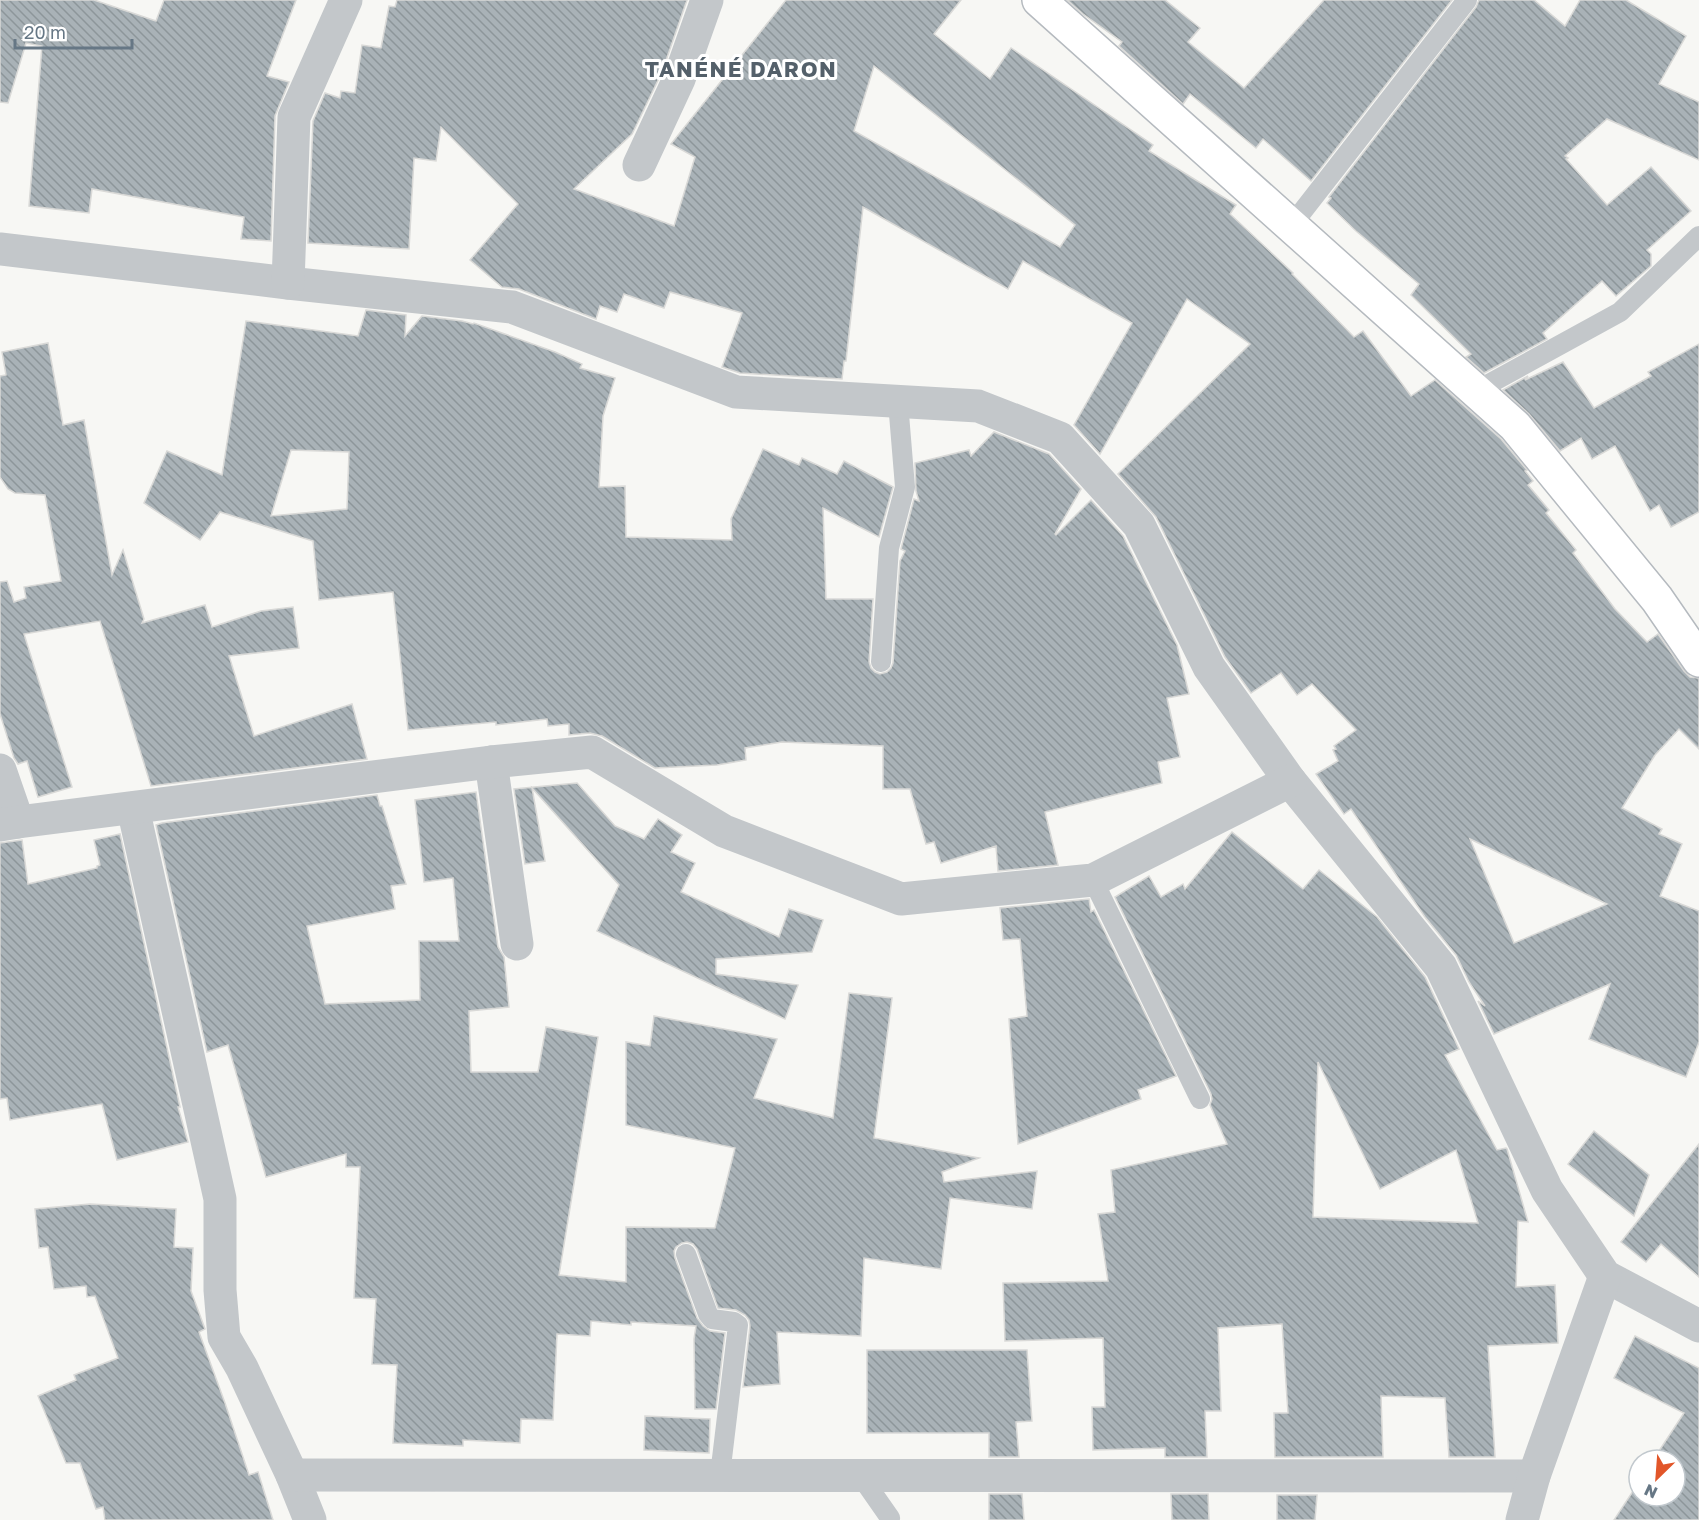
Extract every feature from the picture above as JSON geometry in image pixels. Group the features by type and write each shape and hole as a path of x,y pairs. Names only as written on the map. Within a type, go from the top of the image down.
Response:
{"street":[{"path":"288,283 294,117 346,0"},
{"path":"639,165 679,79 707,0"},
{"path":"1039,0 1515,426 1657,599 1699,660"},
{"path":"0,249 512,307 736,392 978,406 1060,438 1139,525 1209,667 1290,781 1441,966 1547,1190 1605,1276 1699,1326"},
{"path":"0,770 9,824 491,762 592,752 724,831 901,899 1093,880 1290,781"},
{"path":"491,762 517,944"},
{"path":"133,808 220,1199 220,1290 224,1337 242,1368 292,1475 310,1520"},
{"path":"1522,1520 1533,1476 1605,1276"},
{"path":"292,1475 1533,1476"}],"lane":[{"path":"1291,226 1467,0"},
{"path":"1476,391 1620,312 1699,236"},
{"path":"881,662 889,548 905,487 898,402"},
{"path":"1093,880 1200,1099"},
{"path":"686,1254 708,1314 712,1319 734,1322 738,1325 720,1475"},
{"path":"860,1475 889,1520"}],"building":[{"path":"0,0 94,0 156,21 164,0 296,0 267,76 289,82 275,116 271,241 241,239 244,217 92,189 89,213 29,206 42,46 26,43 8,103 0,102"},
{"path":"397,0 687,0 662,72 632,134 574,189 674,226 695,157 671,144 786,0 961,0 934,34 990,79 1011,48 1153,145 1149,151 1236,205 1230,214 1293,273 1354,337 1363,331 1411,396 1435,380 1501,439 1527,470 1525,471 1533,481 1528,485 1549,510 1546,513 1576,550 1573,553 1615,609 1647,642 1658,634 1684,671 1690,677 1699,678 1699,749 1679,729 1655,755 1622,808 1662,829 1659,834 1682,844 1660,896 1699,911 1699,1042 1686,1077 1589,1039 1610,984 1494,1034 1478,1001 1485,1006 1469,982 1456,955 1425,917 1351,809 1344,814 1316,774 1338,761 1333,750 1336,749 1334,746 1356,730 1312,684 1297,695 1281,673 1251,693 1225,657 1156,517 1118,474 1250,344 1187,299 1100,454 1074,425 1132,323 1023,261 1008,289 863,207 842,379 740,373 722,367 742,313 670,292 664,308 624,294 617,312 600,306 596,319 519,289 502,287 470,260 518,204 441,127 436,161 414,158 409,249 308,243 313,121 325,93 340,98 341,91 355,93 362,45 381,48 389,6 395,7","holes":["874,66 1075,225 1060,247 854,131","1470,839 1607,904 1514,943"]},
{"path":"1067,0 1165,0 1200,28 1188,42 1244,88 1324,0 1452,0 1311,181 1263,139 1256,148 1190,94 1183,104 1119,46 1122,42"},
{"path":"1479,0 1534,0 1565,26 1580,0 1626,0 1686,36 1659,84 1699,102 1699,160 1607,119 1565,156 1607,205 1651,167 1691,211 1647,250 1651,254 1651,266 1616,296 1602,281 1543,333 1547,339 1484,373 1466,357 1471,354 1411,295 1419,284 1356,231 1327,203 1331,198 1329,197 1476,7"},
{"path":"366,310 406,315 405,336 422,316 462,321 474,323 555,352 582,364 580,368 615,378 603,416 599,487 625,486 626,537 732,540 731,519 763,449 799,465 802,458 837,474 844,461 893,487 879,537 823,508 826,599 873,599 869,662 871,668 880,674 887,672 893,663 900,561 905,551 901,549 914,499 919,501 916,491 915,463 969,450 971,456 994,432 1049,454 1081,489 1055,534 1091,500 1123,536 1177,645 1189,694 1167,698 1180,757 1158,762 1162,783 1045,812 1058,865 998,871 996,846 941,863 934,842 926,844 910,789 883,789 883,746 782,742 745,748 746,760 717,765 655,768 602,736 590,733 569,735 569,724 548,726 547,719 496,725 496,722 408,730 393,592 319,600 313,541 220,512 200,540 144,503 167,451 222,475 246,321 358,336","holes":["291,450 349,452 347,509 271,516"]},
{"path":"48,343 63,425 84,420 112,575 123,550 144,619 142,623 205,605 212,627 261,611 293,607 299,648 229,656 254,736 352,704 367,759 151,786 100,621 24,634 72,787 38,797 27,761 18,764 14,758 0,714 0,582 7,581 14,602 26,598 24,587 61,581 45,495 15,493 8,489 0,477 0,376 6,375 2,352"},
{"path":"1699,344 1699,512 1671,527 1659,505 1650,511 1615,446 1592,459 1581,438 1560,451 1529,414 1503,390 1528,376 1525,380 1563,362 1594,408 1651,376 1648,372"},
{"path":"577,783 615,826 644,839 658,819 682,835 671,852 695,863 681,892 779,937 789,909 823,920 812,952 716,959 716,974 798,985 785,1019 597,931 619,885 532,788 545,861 525,864 514,789"},
{"path":"476,792 498,947 504,957 509,1007 469,1011 471,1072 538,1072 546,1027 598,1037 559,1275 626,1282 626,1227 715,1228 735,1148 626,1125 626,1042 650,1046 654,1016 777,1039 754,1098 833,1118 849,993 892,998 874,1138 979,1158 942,1172 944,1182 1037,1171 1032,1209 950,1198 941,1269 864,1258 861,1336 777,1332 780,1384 743,1387 749,1320 736,1310 718,1308 697,1249 693,1244 682,1243 674,1251 675,1258 697,1318 710,1331 725,1333 716,1409 695,1409 694,1339 696,1326 631,1322 631,1325 591,1321 590,1336 557,1334 553,1420 521,1419 520,1443 463,1440 463,1446 393,1443 397,1365 372,1364 376,1299 354,1298 360,1167 346,1167 346,1154 266,1177 228,1045 207,1052 156,825 377,795 406,884 391,886 395,909 307,926 325,1004 420,1000 419,941 459,941 453,878 424,882 415,800"},
{"path":"1232,832 1303,889 1319,870 1377,917 1425,977 1459,1049 1445,1055 1497,1150 1507,1149 1528,1222 1518,1221 1516,1287 1555,1285 1558,1343 1488,1346 1495,1457 1449,1457 1445,1398 1381,1396 1383,1457 1275,1457 1274,1413 1288,1413 1282,1324 1218,1328 1221,1411 1205,1411 1207,1457 1165,1457 1165,1448 1093,1450 1092,1407 1105,1407 1103,1338 1005,1341 1003,1283 1108,1281 1098,1214 1115,1212 1111,1170 1227,1144 1210,1105 1211,1094 1115,897 1149,876 1161,897 1183,884 1185,889","holes":["1318,1062 1380,1189 1456,1150 1478,1223 1313,1217"]},
{"path":"120,834 180,1107 178,1107 188,1142 117,1160 102,1104 10,1120 7,1098 0,1099 0,843 22,840 28,884 97,868 100,865 94,840"},
{"path":"1089,899 1091,912 1094,910 1176,1076 1138,1090 1141,1099 1018,1144 1009,1019 1027,1016 1020,939 1003,940 1000,908"},
{"path":"1594,1131 1649,1175 1634,1216 1568,1164"},
{"path":"1699,1144 1699,1277 1661,1244 1646,1262 1621,1242"},
{"path":"90,1204 176,1209 174,1247 193,1248 191,1291 205,1329 199,1332 249,1475 258,1472 273,1520 105,1520 103,1507 96,1509 80,1463 66,1463 38,1396 76,1380 74,1375 118,1358 95,1296 87,1297 86,1286 54,1289 48,1247 39,1248 35,1209"},
{"path":"1635,1336 1699,1368 1699,1520 1614,1520 1627,1500 1627,1508 1687,1508 1687,1448 1661,1448 1684,1413 1614,1378"},
{"path":"867,1350 1027,1350 1032,1421 1016,1422 1019,1457 989,1457 989,1433 867,1433"},
{"path":"645,1416 710,1419 709,1453 644,1450"},
{"path":"989,1494 1022,1494 1024,1520 989,1520"},
{"path":"1171,1494 1208,1494 1209,1520 1172,1520"},
{"path":"1277,1495 1317,1495 1315,1520 1277,1520"}],"district":[{"name":"TANÉNÉ DARON","path":"741,69"}]}
